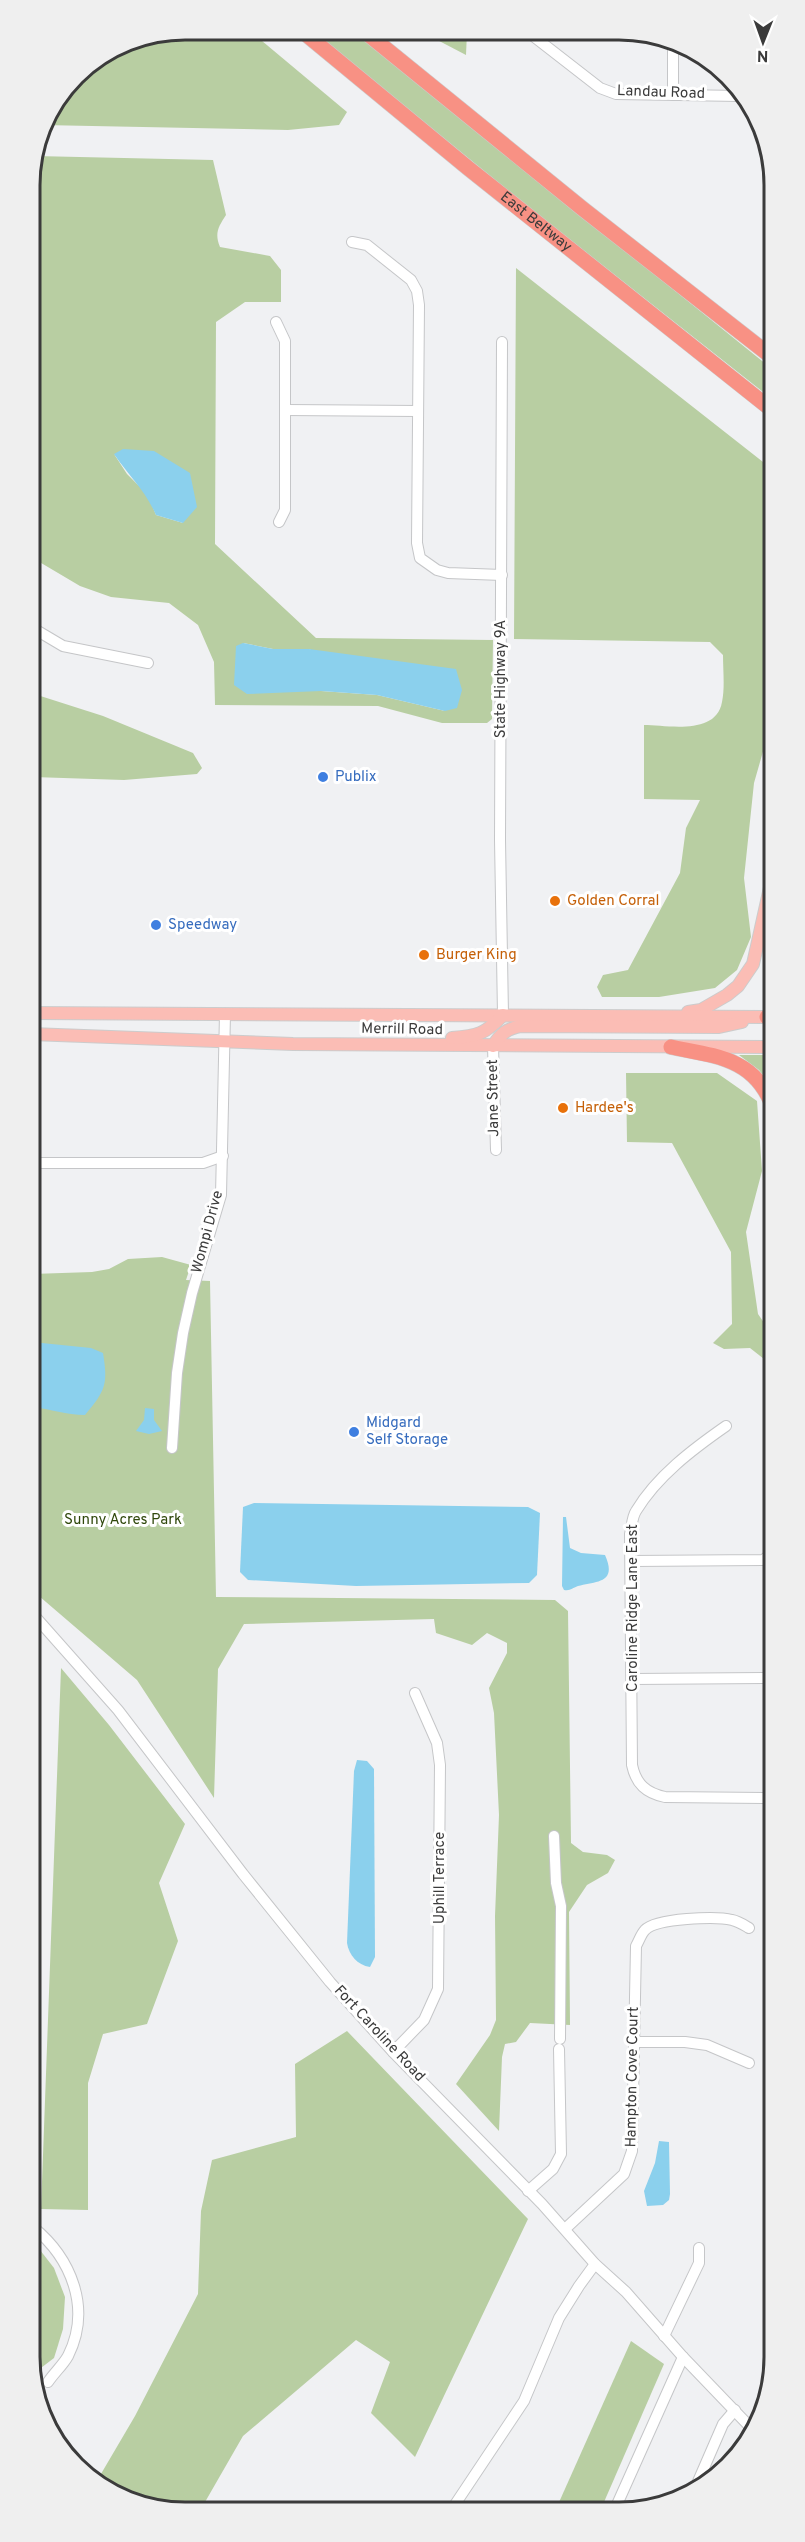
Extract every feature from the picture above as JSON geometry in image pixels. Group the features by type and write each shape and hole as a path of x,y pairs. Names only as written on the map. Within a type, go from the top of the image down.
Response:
{"highway":[{"name":"East Beltway","path":"314,41 502,195 764,404"},
{"path":"376,41 764,351"},
{"path":"671,1047 730,1060 758,1078 764,1090"}],"main road":[{"path":"657,1016 701,1010 738,986 757,954 764,909"},
{"name":"Merrill Road","path":"41,1013 764,1017"},
{"path":"367,1045 470,1037 487,1032 503,1015"},
{"path":"493,1046 501,1034 509,1028 521,1026 719,1027 764,1018"},
{"name":"Merrill Road","path":"41,1034 367,1045 764,1047"},
{"path":"747,1047 764,1043"}],"street":[{"name":"Landau Road","path":"539,40 600,87 616,94 734,96"},
{"path":"673,51 673,95"},
{"path":"352,242 367,245 411,280 417,291 419,304 417,543 420,558 437,570 448,573 502,575"},
{"path":"276,322 285,341 285,510 279,522"},
{"name":"State Highway 9A","path":"502,342 500,840 503,1015"},
{"path":"286,410 418,411"},
{"path":"41,633 63,646 148,663"},
{"name":"Wompi Drive","path":"172,1448 177,1373 183,1333 220,1195 225,1014"},
{"name":"Jane Street","path":"493,1046 496,1150"},
{"path":"41,1163 203,1163 222,1156"},
{"name":"Caroline Ridge Lane East","path":"726,1426 697,1447 668,1473 634,1512 630,1534 632,1765 634,1776 646,1790 665,1797 764,1798"},
{"path":"632,1561 764,1559"},
{"name":"Fort Caroline Road","path":"40,1622 118,1710 269,1907 330,1982 393,2052 565,2229 596,2264 626,2292 683,2357 747,2424"},
{"path":"633,1679 764,1678"},
{"name":"Uphill Terrace","path":"393,2052 424,2020 438,1989 440,1765 437,1743 415,1693"},
{"path":"528,2192 553,2169 561,2154 561,1906 556,1883 554,1836"},
{"name":"Hampton Cove Court","path":"565,2229 624,2174 630,2164 636,1946 642,1935 654,1923 667,1920 732,1919 749,1928"},
{"path":"634,2042 685,2042 707,2045 749,2063"},
{"path":"40,2234 63,2259 75,2285 77,2324 73,2345 66,2359 48,2382"},
{"path":"664,2336 699,2263 699,2248"},
{"path":"457,2502 524,2401 559,2318 596,2264"},
{"path":"618,2502 683,2357"},
{"path":"700,2477 723,2424 735,2410"}],"green space":[{"path":"438,40 467,40 466,55"},
{"path":"176,41 262,41 347,112 339,125 288,130 54,125 70,97 83,83 121,55 157,43"},
{"path":"324,41 365,41 764,363 764,393 516,197"},
{"path":"43,156 213,160 226,215 217,234 220,247 270,256 281,270 281,302 245,302 216,322 215,544 316,638 493,640 492,719 487,723 442,723 378,706 215,705 214,662 198,625 169,603 111,597 80,586 41,563 41,176","holes":["114,454 183,523 156,515 148,495 127,474","243,643 273,649 309,649 445,711 377,695 321,691"]},
{"path":"516,268 764,463 764,748 754,783 744,878 751,937 737,970 715,988 659,997 602,997 597,987 603,975 628,970 680,873 686,828 700,800 644,799 644,725 677,727 701,724 711,720 718,713 722,702 723,655 710,642 514,639"},
{"path":"41,696 103,716 193,753 202,768 197,774 124,780 41,777"},
{"path":"739,1055 764,1055 764,1076"},
{"path":"626,1073 717,1073 757,1101 762,1171 746,1232 758,1314 764,1323 764,1359 750,1348 724,1349 713,1343 732,1324 731,1252 672,1143 627,1142"},
{"name":"Sunny Acres Park","path":"162,1257 191,1265 186,1280 210,1281 216,1597 555,1600 568,1611 571,1843 583,1852 607,1855 615,1860 608,1873 587,1885 569,1912 570,2025 530,2023 516,2042 505,2044 502,2057 499,2131 456,2084 490,2035 496,2020 495,1916 499,1815 494,1713 489,1688 507,1653 507,1643 487,1633 472,1645 436,1633 434,1619 244,1624 218,1669 214,1798 137,1680 40,1597 40,1274 92,1272 109,1269 128,1259"},
{"path":"61,1668 109,1725 185,1824 159,1883 178,1941 147,2024 103,2034 88,2083 88,2210 41,2209"},
{"path":"347,2031 528,2219 415,2457 371,2413 390,2362 356,2340 243,2436 205,2502 157,2499 139,2494 121,2487 101,2474 135,2416 198,2294 201,2211 212,2160 296,2137 295,2064"},
{"path":"40,2250 54,2268 65,2297 63,2329 54,2358 41,2368"},
{"path":"631,2341 664,2364 604,2502 559,2502"}],"water":[{"path":"123,449 154,451 190,473 197,507 183,523 156,515 142,491 114,454"},
{"path":"243,643 273,649 309,649 456,669 462,690 457,708 445,711 377,695 321,691 247,694 234,685 236,646"},
{"path":"40,1343 91,1348 103,1353 105,1380 101,1393 85,1415 40,1409"},
{"path":"145,1408 154,1409 154,1420 162,1431 149,1434 136,1431 144,1420"},
{"path":"254,1503 528,1507 540,1513 537,1575 529,1583 356,1586 248,1580 240,1572 243,1507"},
{"path":"563,1517 566,1517 570,1548 581,1553 605,1555 609,1571 603,1580 564,1590 562,1586"},
{"path":"357,1760 367,1761 374,1769 375,1957 370,1967 354,1959 347,1943 354,1771"},
{"path":"659,2141 669,2142 669,2200 663,2205 647,2206 644,2191 655,2163"}],"place":[{"name":"Publix","path":"323,777"},
{"name":"Golden Corral","path":"555,901"},
{"name":"Speedway","path":"156,925"},
{"name":"Burger King","path":"424,955"},
{"name":"Hardee's","path":"563,1108"},
{"name":"Midgard Self Storage","path":"354,1432"}]}
